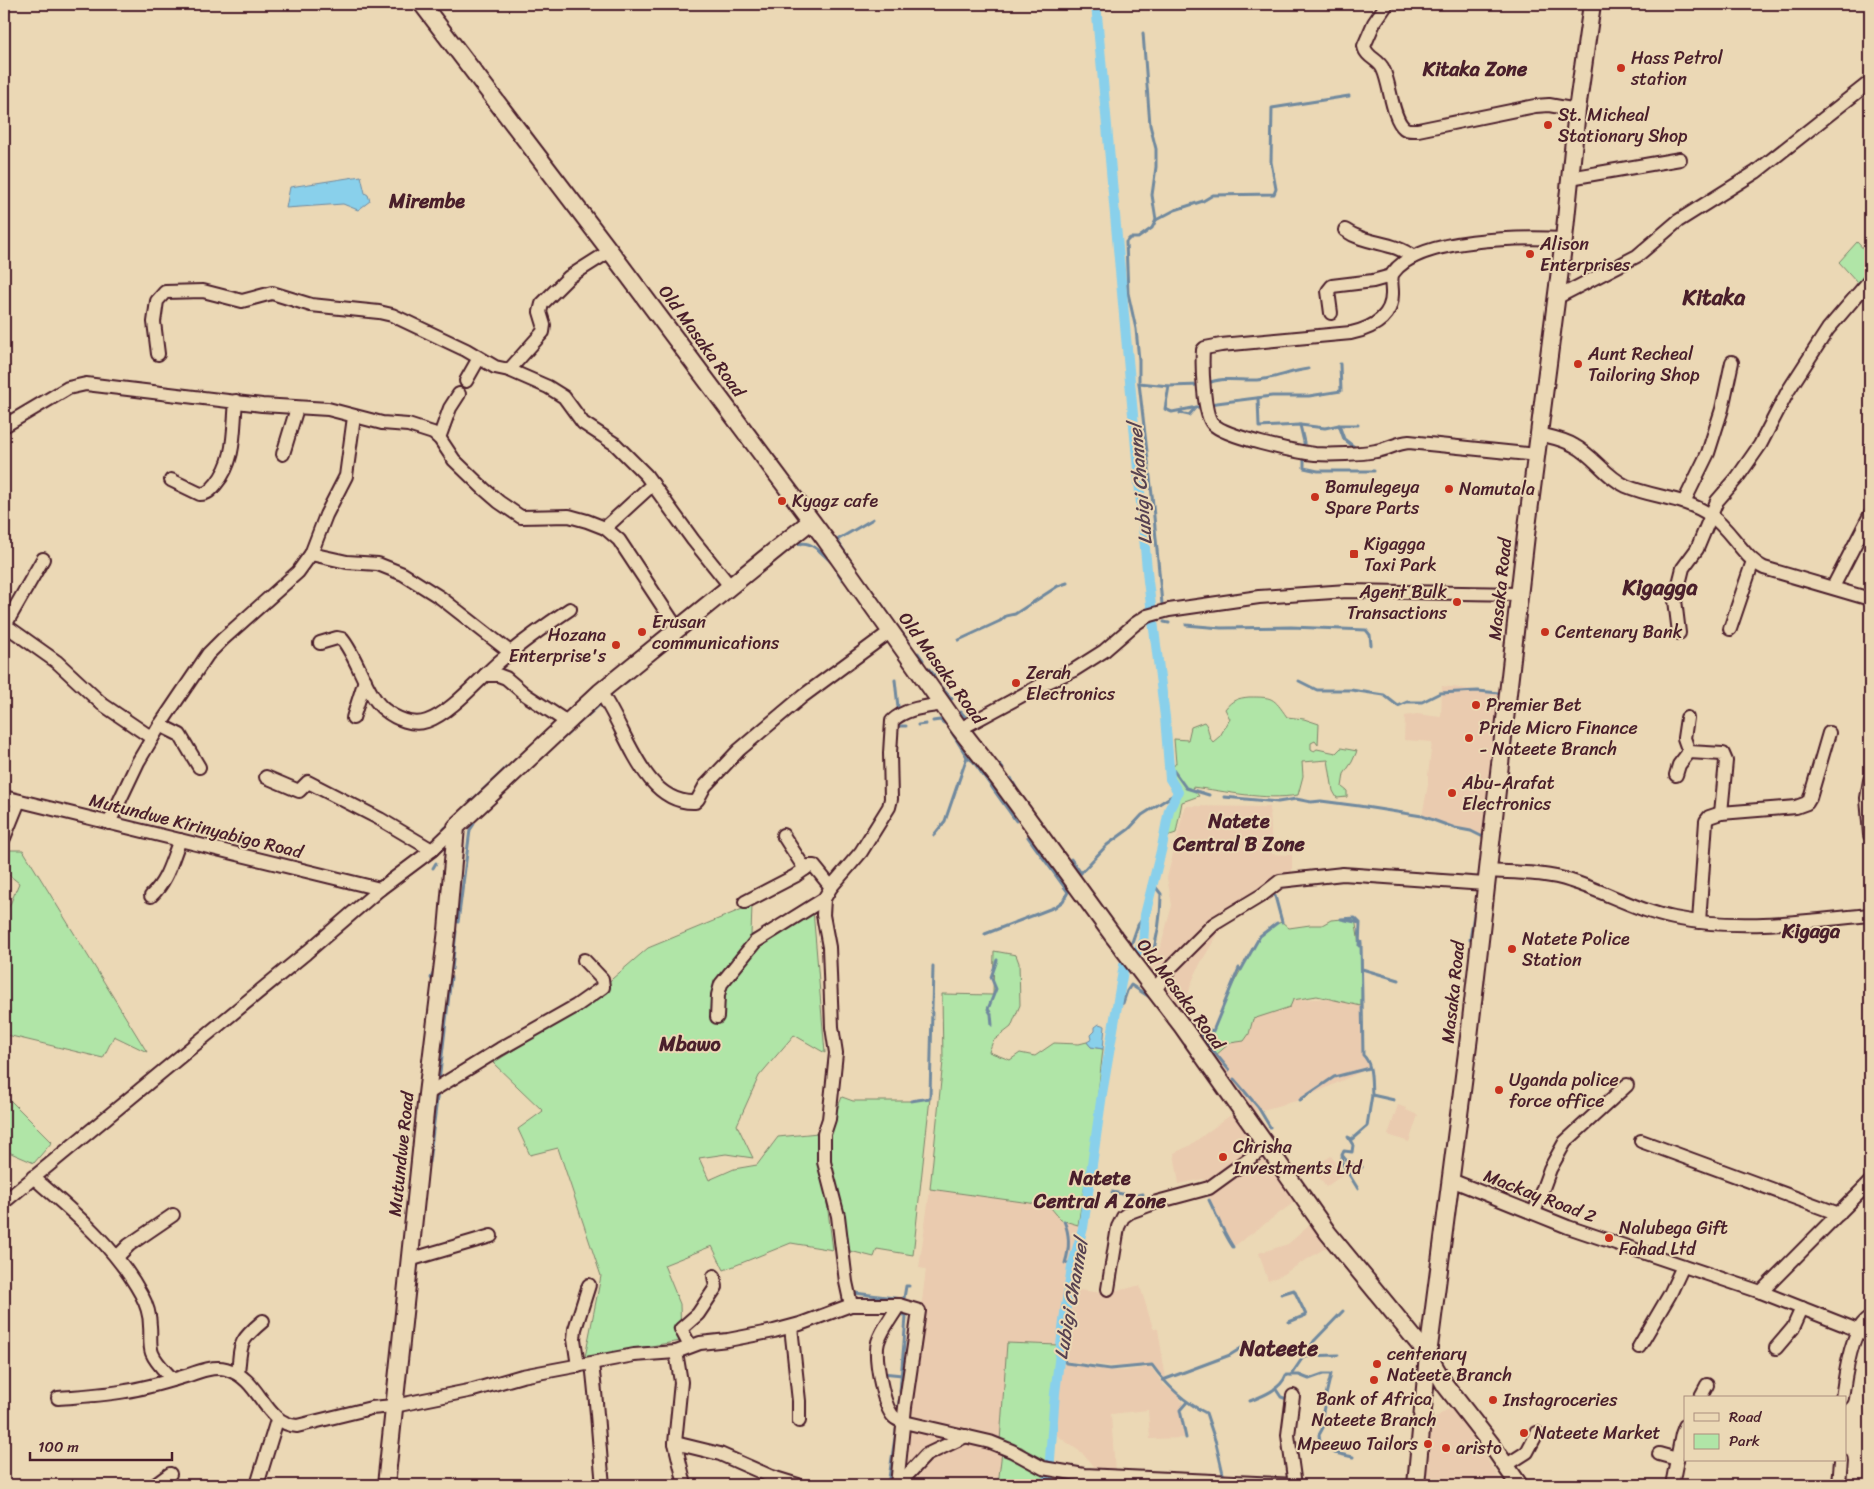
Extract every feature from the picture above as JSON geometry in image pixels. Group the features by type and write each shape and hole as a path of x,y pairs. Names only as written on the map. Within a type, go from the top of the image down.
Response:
{"main road":[{"name":"Old Masaka Road","path":"422,4 610,251 811,522 960,729 1155,990 1328,1232 1428,1355 1446,1385 1519,1485"},
{"name":"Masaka Road","path":"1416,1485 1428,1355 1451,1180 1519,594 1564,239 1577,110 1592,4"},
{"path":"456,827 600,692 677,628 811,522"},
{"name":"Mutundwe Road","path":"386,1485 427,1094 448,920 456,827"}],"street":[{"path":"1387,4 1374,23 1364,46 1366,53 1382,67 1398,117 1402,126 1406,129 1418,130 1535,106 1550,105 1577,110"},
{"path":"1556,298 1637,256 1678,221 1756,172 1870,82"},
{"path":"1570,178 1680,159"},
{"path":"1345,230 1354,237 1397,248 1413,256"},
{"path":"1330,313 1328,291 1332,286 1373,281 1392,276 1401,265 1413,256 1426,251 1525,237 1564,239"},
{"path":"509,370 543,332 544,325 540,312 542,304 569,277 610,251"},
{"path":"1392,276 1393,294 1390,311 1375,324 1361,330 1205,348 1203,353 1204,400 1206,412 1211,423 1228,432 1257,442 1315,454 1376,451 1396,443 1408,442 1537,455"},
{"path":"1679,632 1675,600 1683,568 1696,549 1717,501 1737,478 1760,445 1788,391 1828,329 1870,280"},
{"path":"158,354 154,322 157,301 164,292 202,290 242,301 272,293 311,305 392,315 495,367 509,370 548,387 564,397 583,423 619,448 653,484 693,540 730,586"},
{"path":"466,381 479,358"},
{"path":"1684,502 1708,452 1722,409 1732,362"},
{"path":"4,426 68,388 86,384 236,402 328,409 382,423 408,425 433,433 454,460 499,502 522,517 569,516 586,520 605,528 619,540 677,628"},
{"path":"438,438 446,416 459,394"},
{"path":"171,480 200,494 209,492 224,474 234,446 236,402"},
{"path":"283,454 297,408"},
{"path":"109,823 138,762 160,724 208,654 298,572 311,554 326,515 346,476 354,416"},
{"path":"1539,434 1576,446 1605,472 1628,487 1684,502 1710,515 1734,538 1753,561 1764,568 1870,599"},
{"path":"605,528 653,484"},
{"path":"1833,587 1870,515"},
{"path":"311,554 347,562 378,564 403,574 441,598 510,652"},
{"path":"43,559 4,626 57,662 102,704 152,738"},
{"path":"1730,629 1753,561"},
{"path":"960,729 1043,684 1074,670 1104,651 1131,627 1152,614 1196,604 1259,597 1347,591 1519,594"},
{"path":"320,643 337,638 342,639 360,668 370,692 380,706 385,711 412,724 428,721 438,716 510,652 570,609"},
{"path":"600,692 612,710 650,780 667,795 695,802 705,786 739,750 803,696 890,631"},
{"path":"485,675 498,675 506,678 526,695 567,722"},
{"path":"353,718 365,680"},
{"path":"852,1305 846,1282 838,1216 824,1162 824,1134 829,1119 836,1053 832,1027 829,947 823,915 824,899 831,887 861,852 889,807 891,799 890,753 892,721 901,714 912,710 943,704"},
{"path":"1687,718 1684,738 1689,752"},
{"path":"160,724 180,735 199,767"},
{"path":"1699,922 1704,827 1709,817 1720,813 1796,807 1806,803 1810,798 1829,733"},
{"path":"1676,776 1679,766 1689,752"},
{"path":"1689,752 1723,754 1725,756 1720,813"},
{"path":"266,777 298,791 308,782 380,819 432,850"},
{"path":"1870,780 1867,798 1870,835"},
{"path":"4,838 9,797"},
{"name":"Mutundwe Kirinyabigo Road","path":"9,797 380,889"},
{"path":"4,1202 380,889 432,850 456,827"},
{"path":"784,835 805,869"},
{"path":"151,896 161,887 170,870 180,840"},
{"path":"745,902 795,876 809,866 814,866 831,887"},
{"path":"1155,990 1172,966 1214,924 1262,895 1280,881 1343,874 1560,878 1650,912 1699,922 1735,925 1764,925 1870,914"},
{"path":"717,1017 718,995 721,984 755,942 824,899"},
{"path":"427,1094 500,1049 576,1006 603,987 602,979 584,960"},
{"path":"1534,1213 1550,1169 1565,1142 1627,1085"},
{"path":"1641,1141 1839,1214"},
{"path":"1108,1289 1118,1227 1123,1217 1130,1212 1158,1202 1209,1188 1267,1146"},
{"path":"33,1177 74,1212 117,1257 141,1295 147,1309 150,1324 150,1348 153,1355 173,1380"},
{"name":"Mackay Road 2","path":"1451,1180 1568,1227 1761,1292 1870,1335"},
{"path":"1761,1292 1870,1182"},
{"path":"117,1257 128,1245 173,1215"},
{"path":"409,1260 491,1236"},
{"path":"1639,1346 1670,1294 1683,1266"},
{"path":"690,1346 681,1329 698,1314 716,1287 714,1276"},
{"path":"578,1366 574,1339 575,1329 589,1284"},
{"path":"58,1398 128,1391 205,1370 224,1368 238,1374 253,1386 277,1420 288,1426 297,1426 371,1408 394,1406 473,1390 522,1376 634,1355 676,1352 700,1343 728,1340 791,1327 852,1305 899,1305 919,1312 899,1420 897,1485"},
{"path":"899,1305 877,1344 878,1376 890,1411 899,1420 990,1442 1012,1451 1043,1468 1084,1475 1296,1485 1288,1435 1293,1396"},
{"path":"1776,1348 1793,1328 1802,1308"},
{"path":"1842,1396 1848,1362 1858,1330 1870,1318"},
{"path":"238,1374 241,1344 249,1333 263,1321"},
{"path":"791,1327 800,1421"},
{"path":"676,1352 680,1382 675,1442 685,1485"},
{"path":"592,1364 597,1402 597,1430 603,1485"},
{"path":"1701,1396 1707,1384"},
{"path":"258,1485 277,1420"},
{"path":"1672,1485 1684,1430"},
{"path":"1505,1466 1527,1452 1537,1432"},
{"path":"897,1485 926,1455 966,1436"},
{"path":"675,1442 720,1454 772,1477 798,1485"},
{"path":"1659,1454 1677,1459"},
{"path":"1839,1485 1841,1462"},
{"path":"155,1485 170,1474"}],"shaded area":[{"path":"1442,686 1503,693 1484,837 1422,816 1428,785 1432,742 1404,740 1405,716 1417,714 1441,717"},
{"path":"1185,806 1270,807 1272,854 1292,855 1292,873 1264,890 1218,934 1200,964 1191,984 1183,1014 1150,972 1162,942 1172,905 1167,878"},
{"path":"1333,998 1361,1006 1363,1055 1367,1059 1369,1068 1300,1100 1251,1113 1232,1082 1213,1058 1230,1044 1228,1043 1249,1034 1252,1019 1293,1000"},
{"path":"1398,1105 1418,1115 1409,1142 1388,1135"},
{"path":"1236,1111 1260,1148 1209,1184 1204,1184 1203,1179 1179,1184 1174,1153 1189,1146"},
{"path":"1262,1153 1296,1201 1233,1247 1223,1231 1207,1192"},
{"path":"1331,1156 1344,1174 1326,1187 1312,1168"},
{"path":"930,1189 1030,1203 1051,1208 1061,1220 1078,1225 1069,1269 1058,1345 1007,1343 1000,1441 907,1421 926,1269 919,1268"},
{"path":"1311,1224 1327,1247 1280,1276 1268,1281 1259,1253 1288,1244"},
{"path":"1140,1286 1153,1328 1158,1329 1166,1379 1151,1365 1110,1366 1066,1361 1061,1355 1071,1289 1095,1292 1126,1289"},
{"path":"1061,1361 1064,1364 1113,1371 1151,1367 1164,1385 1177,1394 1183,1403 1180,1410 1186,1438 1150,1439 1148,1410 1111,1414 1115,1473 1098,1472 1082,1453 1055,1434"},
{"path":"1451,1409 1457,1413 1504,1485 1426,1485 1428,1452 1434,1419 1446,1410"},
{"path":"906,1427 1002,1451 998,1485 900,1485"}],"green space":[{"path":"1857,242 1870,256 1870,271 1858,283 1839,262"},
{"path":"1249,697 1268,698 1279,705 1287,717 1304,719 1319,724 1318,745 1315,741 1311,743 1311,749 1314,751 1317,749 1336,753 1341,748 1357,751 1344,774 1342,787 1347,791 1347,797 1337,798 1333,791 1328,760 1302,762 1303,776 1298,795 1285,797 1258,796 1192,787 1199,796 1182,802 1176,833 1164,837 1169,810 1178,792 1170,779 1170,771 1176,763 1174,739 1188,740 1191,727 1204,722 1213,742 1220,736 1230,719 1225,709 1236,700"},
{"path":"6,850 23,850 147,1052 114,1036 103,1058 7,1035 4,1039 4,919 19,883 4,871 4,853"},
{"path":"752,905 751,935 813,910 825,1053 794,1035 759,1076 737,1125 753,1158 726,1154 699,1158 709,1180 734,1169 757,1165 778,1137 818,1133 833,1250 791,1243 724,1270 712,1246 664,1265 680,1304 681,1341 585,1357 601,1276 558,1148 530,1155 518,1129 543,1111 493,1063 570,1015 648,948"},
{"path":"1355,918 1359,944 1361,942 1361,1006 1317,996 1293,1000 1290,1007 1253,1019 1249,1034 1244,1041 1230,1043 1216,1055 1198,1033 1203,1028 1213,1031 1231,988 1260,936 1273,925 1282,922 1289,928 1322,925 1331,920"},
{"path":"994,951 1016,955 1019,963 1020,1005 1011,1027 993,1041 989,1052 1010,1060 1020,1053 1035,1056 1054,1043 1079,1044 1087,1042 1091,1047 1103,1049 1094,1129 1078,1225 1061,1220 1051,1208 1030,1203 930,1189 943,1061 942,994 993,995"},
{"path":"4,1094 52,1142 34,1163 4,1150"},
{"path":"842,1097 853,1101 911,1101 930,1098 913,1255 877,1249 874,1257 846,1250 831,1179 827,1134"},
{"path":"1007,1343 1058,1345 1046,1466 1022,1447 1000,1441"},
{"path":"1002,1451 1046,1473 1044,1485 998,1485"}],"water":[{"path":"361,176 365,193 370,201 358,210 343,204 286,208 290,187"},
{"path":"1099,1024 1105,1026 1103,1049 1091,1047 1087,1042 1092,1039 1091,1035"}],"waterway":[{"name":"Lubigi Channel","path":"1096,4 1148,581 1165,717 1170,779 1178,792 1169,810 1145,915 1143,944 1135,955"},
{"path":"1143,33 1150,125 1156,149 1156,167 1152,195 1156,220 1152,228 1138,238 1130,238 1126,242 1128,293 1136,329 1139,383 1162,604"},
{"path":"1156,220 1175,210 1203,201 1213,195 1274,194 1276,189 1271,162 1272,108 1349,96"},
{"path":"1209,404 1272,396 1309,396 1341,391 1340,364"},
{"path":"1206,384 1225,379 1263,379 1308,369"},
{"path":"1139,383 1169,386 1201,385"},
{"path":"1169,386 1165,409 1172,412 1203,406"},
{"path":"1258,398 1259,427 1300,425 1325,428 1339,425 1358,425"},
{"path":"1182,410 1180,413 1189,415 1196,407"},
{"path":"1300,425 1304,448"},
{"path":"1339,425 1344,439 1357,449"},
{"path":"1304,454 1304,468 1318,471 1374,471"},
{"path":"852,563 837,540 873,519"},
{"path":"799,544 803,543 812,546 831,562"},
{"path":"836,569 842,579"},
{"path":"866,583 890,616"},
{"path":"959,640 1000,621 1006,616 1015,614 1058,586 1067,583"},
{"path":"849,587 855,595"},
{"path":"1164,622 1169,623"},
{"path":"1186,625 1221,628 1291,627 1366,630 1370,635 1371,645"},
{"path":"897,626 910,644"},
{"path":"918,653 923,660"},
{"path":"929,669 934,675"},
{"path":"622,685 629,680"},
{"path":"895,680 898,707"},
{"path":"1299,681 1317,690 1351,690 1384,695 1398,706 1407,702 1422,702 1440,693 1478,691 1499,693"},
{"path":"939,685 952,699"},
{"path":"609,697 612,693"},
{"path":"576,726 602,703"},
{"path":"961,712 966,718"},
{"path":"933,721 940,720 944,723"},
{"path":"918,725 926,724"},
{"path":"900,726 906,726"},
{"path":"934,835 945,821 967,757 951,731"},
{"path":"556,744 570,732"},
{"path":"514,761 525,752"},
{"path":"967,757 973,761 1016,821"},
{"path":"994,760 1003,768"},
{"path":"1169,764 1186,788 1209,795"},
{"path":"470,802 507,767"},
{"path":"1011,778 1017,790"},
{"path":"1077,877 1107,845 1129,829 1142,815 1178,792"},
{"path":"1224,797 1278,802 1296,799 1359,806 1422,816 1487,837"},
{"path":"458,922 470,830 474,824"},
{"path":"985,934 1055,907 1063,901 1068,892 1028,837"},
{"path":"1071,859 1081,873"},
{"path":"433,868 436,863"},
{"path":"1150,962 1157,937 1161,902 1161,894 1154,885"},
{"path":"1275,896 1282,922"},
{"path":"1470,940 1476,902"},
{"path":"1130,948 1138,925 1145,915"},
{"path":"1360,923 1341,919 1355,918 1360,923 1359,946 1361,942 1363,1055 1370,1068 1372,1095 1394,1100"},
{"path":"1198,1033 1203,1028 1213,1031 1239,968 1241,970 1260,936 1277,923"},
{"path":"452,969 456,931"},
{"path":"992,1025 991,1014 988,1009 996,989 991,977 997,960"},
{"name":"Lubigi Channel","path":"1048,1485 1055,1393 1065,1313 1072,1267 1083,1228 1102,1094 1124,965"},
{"path":"911,1101 930,1098 933,966"},
{"path":"1362,969 1399,980"},
{"path":"434,982 431,978 435,970"},
{"path":"439,1082 451,977"},
{"path":"1117,1007 1123,1003 1131,985 1154,1000"},
{"path":"1194,1027 1229,1070"},
{"path":"1300,1100 1334,1077 1369,1068"},
{"path":"1234,1079 1258,1107 1270,1127"},
{"path":"429,1162 438,1091"},
{"path":"1362,1167 1350,1164 1342,1155 1344,1151 1352,1152 1353,1145 1348,1137 1352,1139 1367,1126 1372,1095"},
{"path":"1342,1157 1342,1163 1358,1189"},
{"path":"1112,1192 1133,1196 1143,1194"},
{"path":"1209,1200 1233,1247"},
{"path":"1064,1221 1069,1242 1065,1263 1073,1263"},
{"path":"855,1293 902,1299 904,1298 906,1286 909,1286"},
{"path":"1281,1294 1294,1290 1306,1315 1289,1322"},
{"path":"900,1392 906,1317 901,1311"},
{"path":"1291,1375 1314,1341 1343,1311"},
{"path":"1163,1380 1230,1355 1251,1342"},
{"path":"1059,1354 1066,1363 1110,1369 1152,1365 1176,1393 1206,1413 1216,1443 1224,1478"},
{"path":"1305,1356 1338,1355"},
{"path":"882,1373 902,1375"},
{"path":"1250,1401 1276,1388 1286,1375 1299,1375 1309,1379 1323,1374 1331,1374 1326,1395"},
{"path":"1275,1388 1281,1397 1290,1400"},
{"path":"898,1415 899,1401"},
{"path":"1186,1438 1180,1410 1187,1402"},
{"path":"1324,1407 1322,1416 1325,1424 1319,1435 1320,1442 1335,1453 1353,1457"},
{"path":"888,1485 897,1424"}],"place":[{"name":"Hass Petrol station","path":"1621,68"},
{"name":"St. Micheal Stationary Shop","path":"1548,125"},
{"name":"Alison Enterprises","path":"1530,254"},
{"name":"Aunt Recheal Tailoring Shop","path":"1578,364"},
{"name":"Namutala","path":"1449,489"},
{"name":"Bamulegeya Spare Parts","path":"1315,497"},
{"name":"Kyagz cafe","path":"782,501"},
{"name":"Kigagga Taxi Park","path":"1354,554"},
{"name":"Agent Bulk Transactions","path":"1457,602"},
{"name":"Erusan communications","path":"642,632"},
{"name":"Centenary Bank","path":"1545,632"},
{"name":"Hozana Enterprise's","path":"616,645"},
{"name":"Zerah Electronics","path":"1016,683"},
{"name":"Premier Bet","path":"1476,705"},
{"name":"Pride Micro Finance - Nateete Branch","path":"1469,738"},
{"name":"Abu-Arafat Electronics","path":"1452,793"},
{"name":"Natete Police Station","path":"1512,949"},
{"name":"Uganda police force office","path":"1499,1090"},
{"name":"Chrisha Investments Ltd","path":"1223,1157"},
{"name":"Nalubega Gift Fahad Ltd","path":"1609,1238"},
{"name":"centenary Nateete Branch","path":"1377,1364"},
{"name":"Bank of Africa Nateete Branch","path":"1374,1380"},
{"name":"Instagroceries","path":"1493,1400"},
{"name":"Nateete Market","path":"1524,1433"},
{"name":"Mpeewo Tailors","path":"1428,1444"},
{"name":"aristo","path":"1446,1448"}],"district":[{"name":"Kitaka Zone","path":"1475,69"},
{"name":"Mirembe","path":"427,201"},
{"name":"Kitaka","path":"1714,297"},
{"name":"Kigagga","path":"1660,587"},
{"name":"Natete Central B Zone","path":"1239,832"},
{"name":"Kigaga","path":"1811,931"},
{"name":"Mbawo","path":"690,1044"},
{"name":"Natete Central A Zone","path":"1100,1190"},
{"name":"Nateete","path":"1279,1348"}]}
